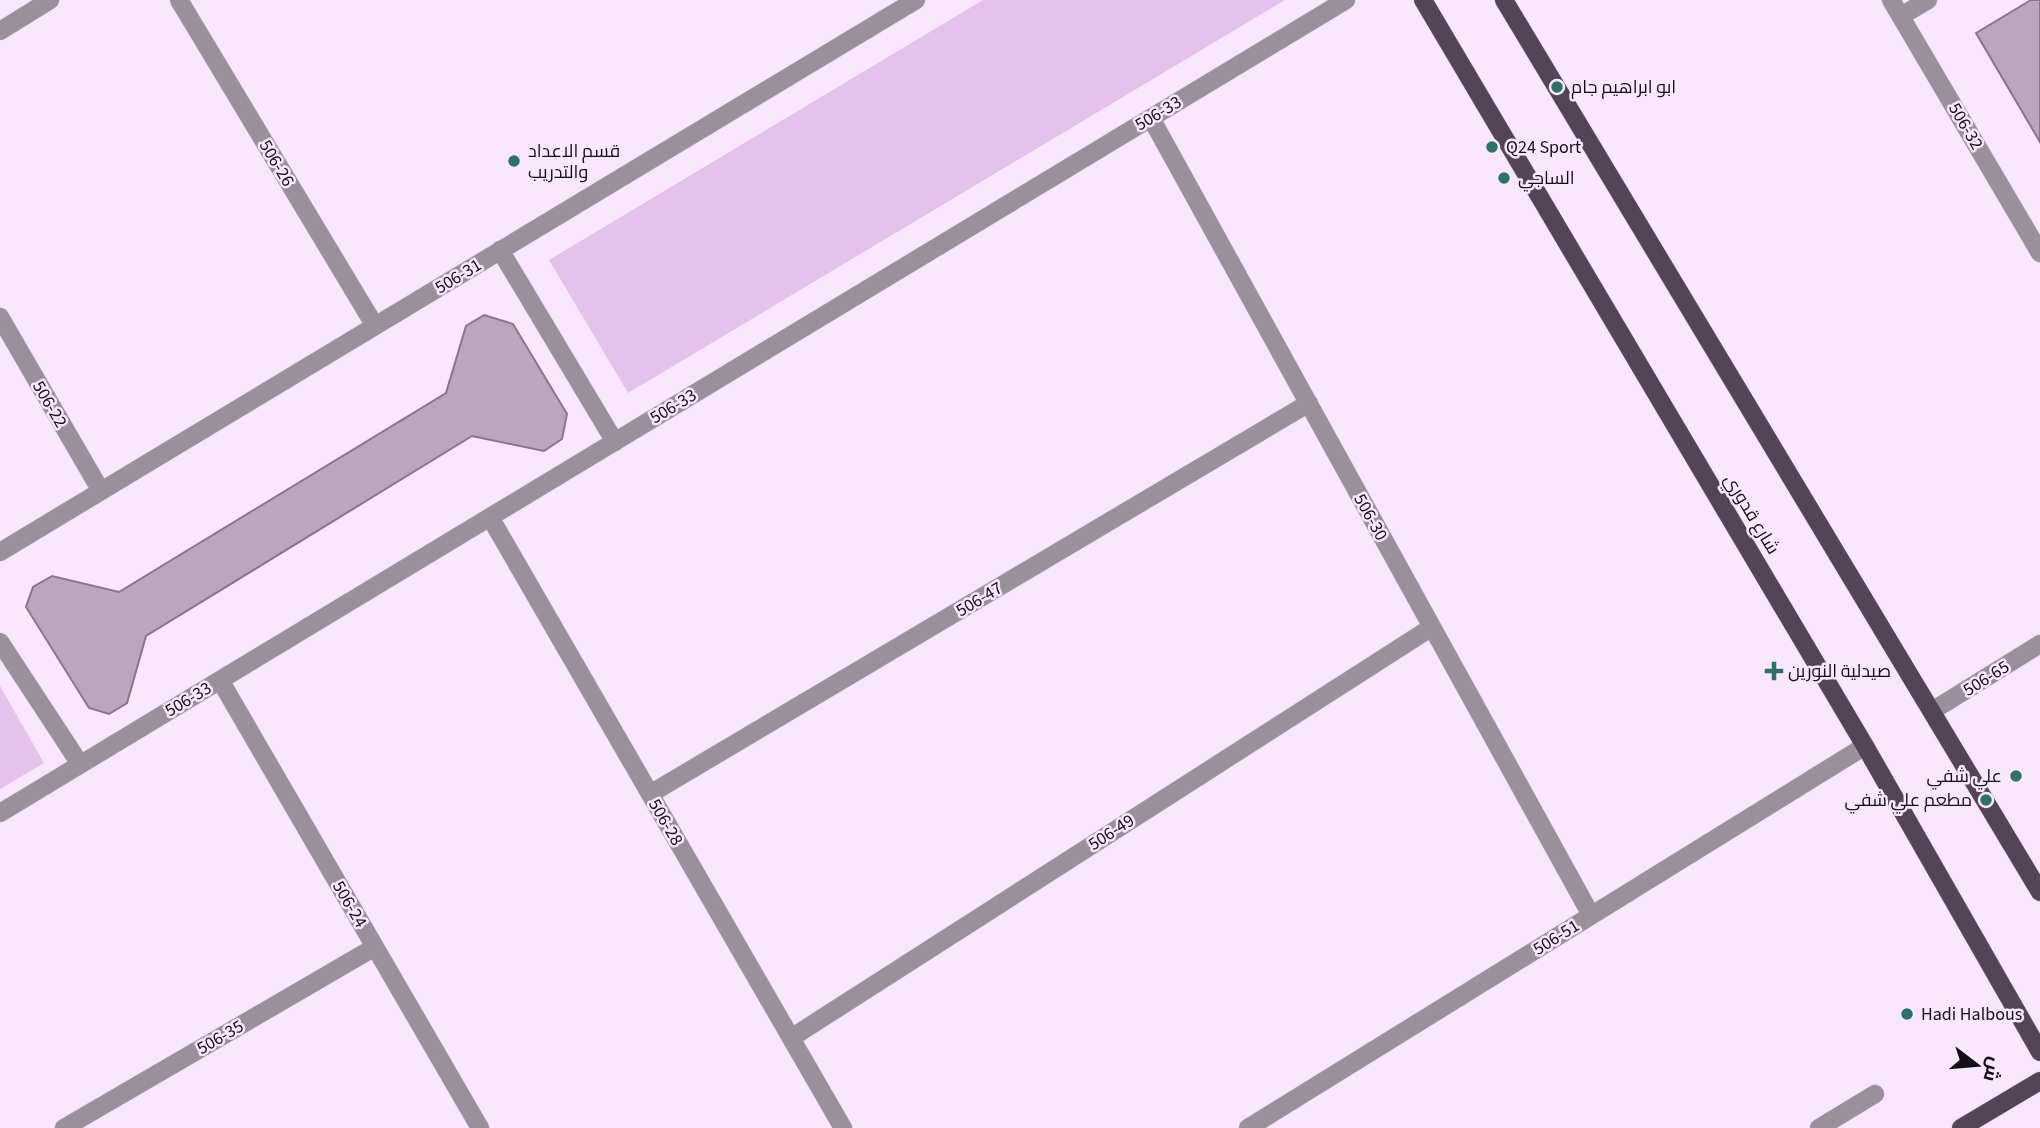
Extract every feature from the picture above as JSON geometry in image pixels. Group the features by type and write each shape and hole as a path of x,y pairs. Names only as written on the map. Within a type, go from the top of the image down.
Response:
{"main road":[{"name":"شارع قدوري","path":"1423,0 1865,746 2040,1052"},
{"path":"1504,0 2040,892"},
{"path":"1962,1128 2040,1081"}],"street":[{"path":"0,31 50,0"},
{"name":"506-26","path":"179,0 375,326"},
{"name":"506-31","path":"0,552 916,0"},
{"name":"506-33","path":"0,813 1346,0"},
{"path":"1896,8 1928,0"},
{"name":"506-32","path":"1896,8 2040,253"},
{"name":"506-30","path":"1151,118 1591,915"},
{"path":"500,250 615,442"},
{"name":"506-22","path":"0,317 101,491"},
{"name":"506-47","path":"650,794 1308,403"},
{"name":"506-28","path":"490,517 843,1128"},
{"name":"506-49","path":"791,1038 1432,627"},
{"path":"0,642 80,765"},
{"name":"506-65","path":"1932,711 2040,645"},
{"name":"506-24","path":"220,680 481,1128"},
{"name":"506-51","path":"1248,1128 1865,746"},
{"name":"506-35","path":"64,1128 375,947"},
{"path":"1819,1128 1875,1094"}],"shaded area":[{"path":"983,0 1285,0 628,393 549,260"},
{"path":"0,686 44,763 0,789"}],"building":[{"path":"2031,0 2040,0 2040,142 1976,33"},
{"path":"484,315 513,324 567,414 562,439 544,451 472,436 146,636 127,703 109,714 89,708 26,607 33,587 52,576 119,592 446,393 466,326"}],"place":[{"name":"ابو ابراهيم جام","path":"1557,87"},
{"name":"Q24 Sport","path":"1492,147"},
{"name":"قسم الاعداد والتدريب","path":"514,161"},
{"name":"الساجي","path":"1504,178"},
{"name":"صيدلية النورين","path":"1774,671"},
{"name":"علي شفي","path":"2016,776"},
{"name":"مطعم علي شفي","path":"1986,800"},
{"name":"Hadi Halbous","path":"1907,1014"}]}
